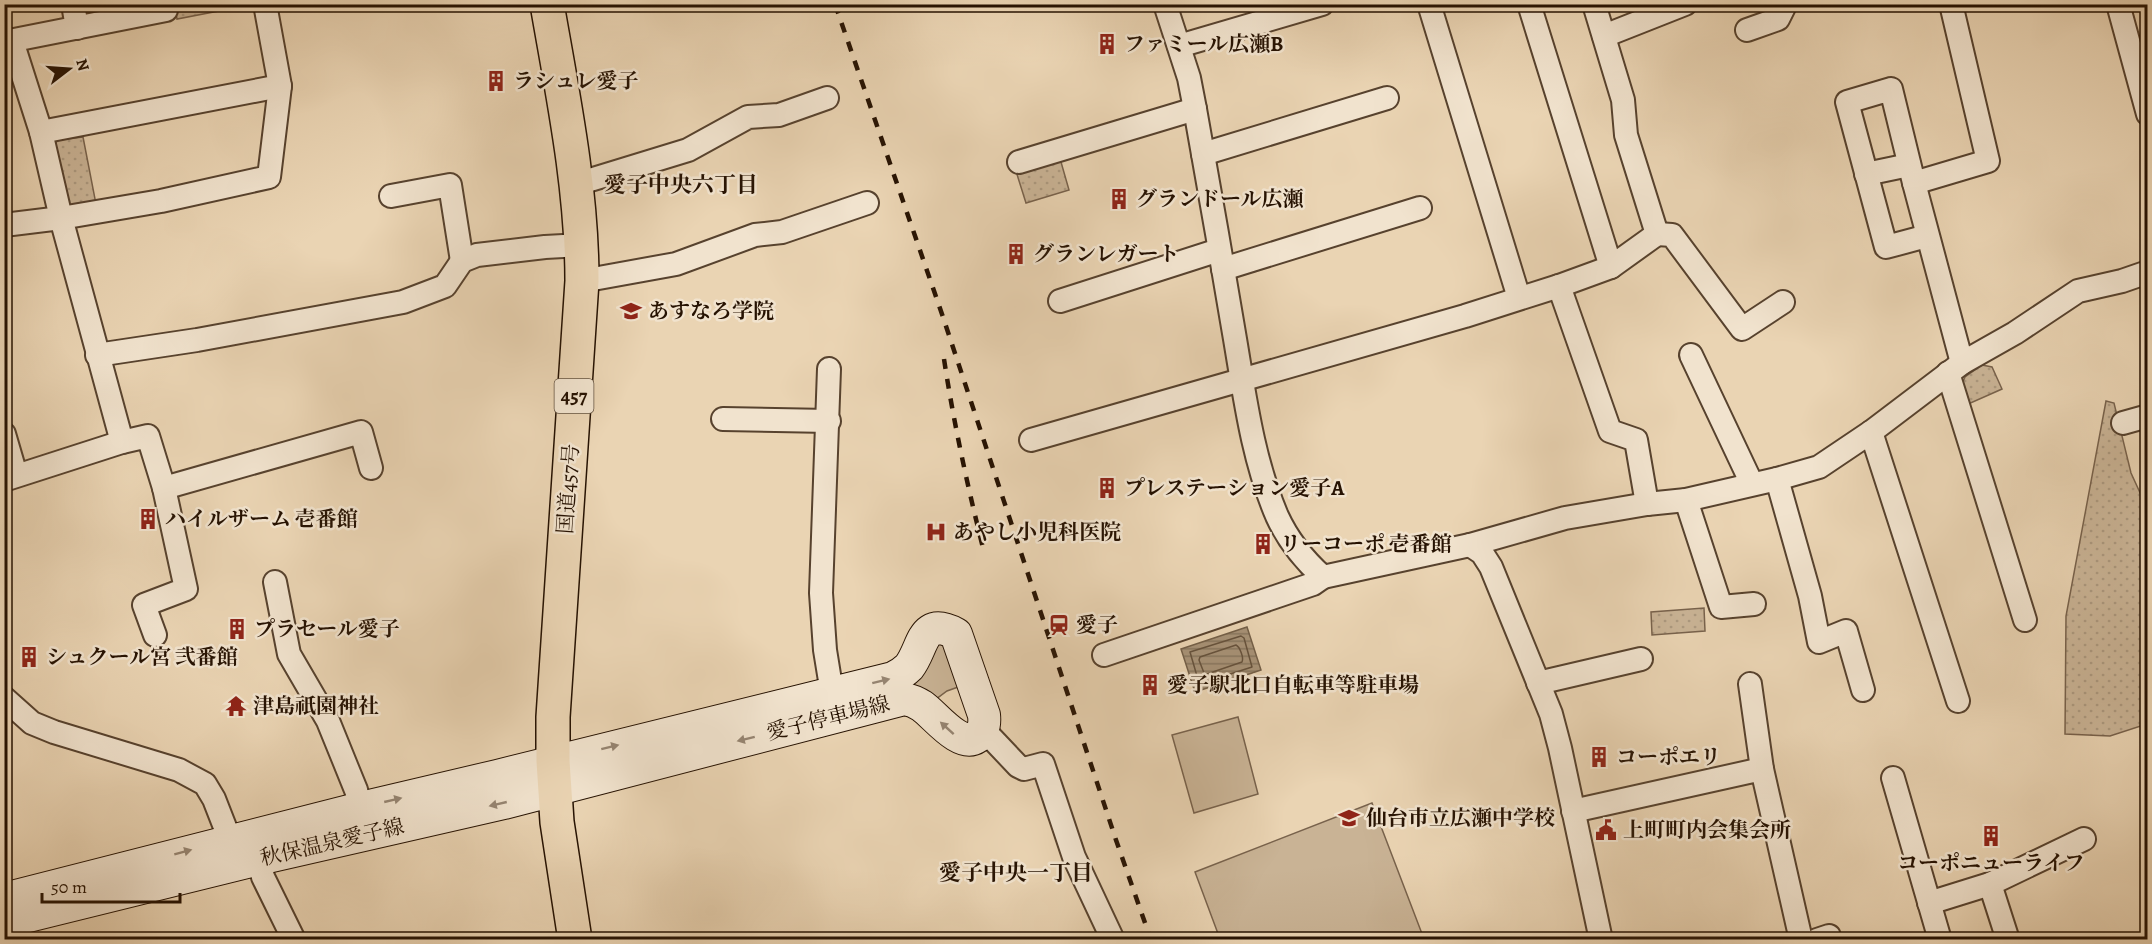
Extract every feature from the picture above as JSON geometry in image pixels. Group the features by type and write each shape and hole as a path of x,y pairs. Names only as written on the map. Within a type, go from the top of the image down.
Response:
{"highway":[{"name":"国道457号","path":"547,4 577,184 582,245 582,281 553,717 557,822 572,939"}],"main road":[{"name":"愛子停車場線","path":"937,628 947,629 956,634 984,715 985,723 979,736 962,739 953,734 922,706 904,699 554,775 832,693 893,678 903,673 910,665 928,631 937,628"},
{"name":"秋保温泉愛子線","path":"4,899 361,807 554,775"},
{"name":"秋保温泉愛子線","path":"4,922 259,858 554,775"}],"street":[{"path":"73,4 77,28"},
{"path":"122,442 61,218 41,132 8,42 166,10 165,4"},
{"path":"4,225 161,201 269,177 280,86 265,4"},
{"path":"1165,4 1179,46 1195,109 1257,455 1277,516 1306,562 1323,577"},
{"path":"1179,46 1322,4"},
{"path":"1429,4 1519,298"},
{"path":"1529,4 1611,267"},
{"path":"1594,4 1623,100 1626,135 1657,234"},
{"path":"1604,36 1685,4"},
{"path":"1747,30 1778,19 1784,7 1783,4"},
{"path":"1866,174 1912,174 1988,161 1950,4"},
{"path":"2118,4 2138,42 2148,114"},
{"path":"41,132 280,86"},
{"path":"1927,236 1886,246 1847,102 1891,89 1927,236 1955,368 2025,620"},
{"path":"577,184 688,150 748,117 779,115 827,98"},
{"path":"1203,154 1387,99"},
{"path":"1019,162 1195,109"},
{"path":"391,196 450,185 462,261"},
{"path":"582,281 676,264 755,235 782,232 867,203"},
{"path":"1060,301 1420,208"},
{"path":"1031,440 1465,316 1559,286 1611,267 1657,234 1672,235 1742,329 1783,302"},
{"path":"97,355 403,302 445,286 462,261 477,255 582,245"},
{"path":"1104,655 1313,584 1323,577 1470,545 1564,518 1686,500 1819,467 1871,432 1955,368 2015,333 2078,291 2122,281 2148,272"},
{"path":"1559,286 1610,431 1636,440 1647,504"},
{"path":"1691,355 1752,484"},
{"path":"829,369 829,421 821,593 825,650 832,693"},
{"path":"2123,423 2148,416"},
{"path":"723,419 829,421"},
{"path":"164,488 361,432 371,468"},
{"path":"1871,432 1958,701"},
{"path":"4,434 10,478 122,442 148,436 164,488 186,589 144,605 155,636"},
{"path":"1777,479 1810,596 1819,642 1846,631 1863,690"},
{"path":"1686,500 1716,615 1754,604"},
{"path":"1470,545 1482,553 1491,567 1551,714 1601,939"},
{"path":"275,582 289,654 328,721 361,807"},
{"path":"1538,683 1641,659"},
{"path":"1750,684 1762,769 1801,939"},
{"path":"4,698 32,723 54,732 179,770 205,784 214,799 230,840"},
{"path":"983,729 1018,766 1024,769 1043,765 1074,857 1113,939"},
{"path":"1573,811 1762,769"},
{"path":"1893,778 1940,939"},
{"path":"1929,903 1990,884 2085,839"},
{"path":"259,858 263,877 294,939"},
{"path":"1990,884 2008,939"},
{"path":"1817,939 1829,936 1830,939"}],"shaded area":[{"path":"255,4 177,19 175,5"},
{"path":"83,137 96,204 69,208 53,150 57,140"},
{"path":"1059,155 1069,190 1026,203 1015,168"},
{"path":"1982,365 1992,367 2002,389 1966,405 1960,389 1965,377"},
{"path":"2106,401 2114,403 2131,473 2147,508 2147,724 2110,736 2065,734 2066,616"},
{"path":"1704,608 1705,631 1652,635 1651,612"},
{"path":"938,644 944,644 961,686 947,691 932,702 906,685"},
{"path":"1238,717 1258,794 1194,813 1172,735"},
{"path":"1372,803 1424,939 1220,939 1195,872"}],"water":[{"path":"1247,627 1261,670 1195,692 1181,649"}],"railway":[{"path":"835,4 943,317 1151,940"},
{"path":"944,359 952,408 984,552"}],"place":[{"name":"ファミール広瀬B","path":"1107,44"},
{"name":"ラシュレ愛子","path":"496,81"},
{"name":"グランドール広瀬","path":"1119,199"},
{"name":"グランレガート","path":"1016,254"},
{"name":"あすなろ学院","path":"631,311"},
{"name":"プレステーション愛子A","path":"1107,488"},
{"name":"ハイルザーム 壱番館","path":"148,519"},
{"name":"あやし小児科医院","path":"936,532"},
{"name":"リーコーポ 壱番館","path":"1263,544"},
{"name":"愛子","path":"1059,625"},
{"name":"プラセール愛子","path":"237,629"},
{"name":"シュクール宮 弐番館","path":"29,657"},
{"name":"愛子駅北口自転車等駐車場","path":"1150,685"},
{"name":"津島祇園神社","path":"236,706"},
{"name":"コーポエリ","path":"1599,757"},
{"name":"仙台市立広瀬中学校","path":"1349,818"},
{"name":"上町町内会集会所","path":"1606,830"},
{"name":"コーポニューライフ","path":"1991,836"}],"district":[{"name":"愛子中央六丁目","path":"681,185"},
{"name":"愛子中央一丁目","path":"1016,873"}]}
